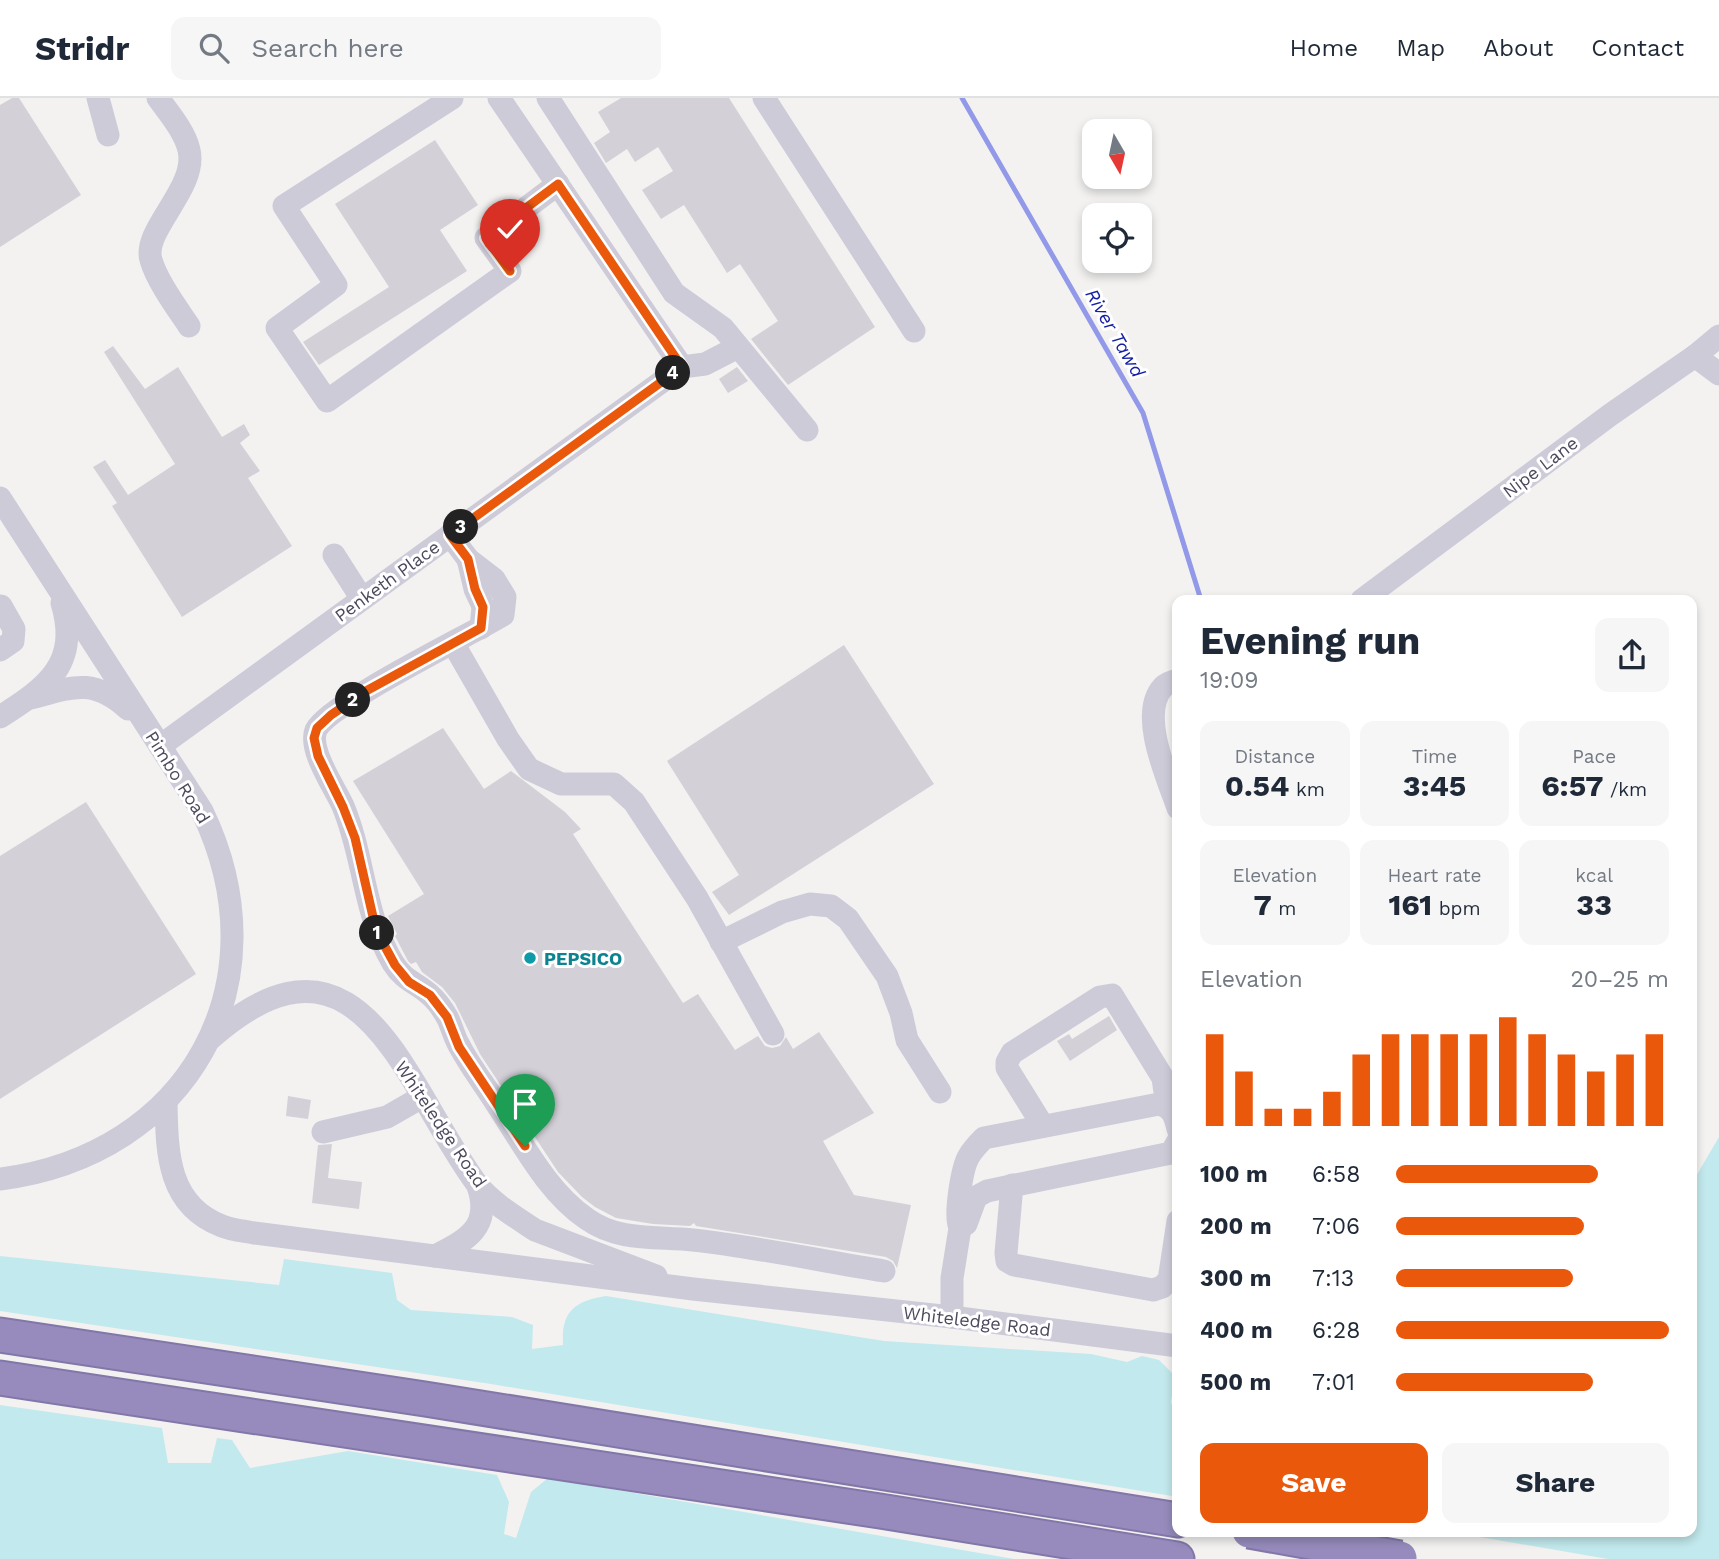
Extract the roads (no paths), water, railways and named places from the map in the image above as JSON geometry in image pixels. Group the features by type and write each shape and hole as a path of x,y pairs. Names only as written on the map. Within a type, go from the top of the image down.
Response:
{"highway":[{"path":"0,1335 425,1399 1172,1519"},
{"path":"0,1378 880,1511 1177,1559"},
{"path":"1282,1537 1401,1559"}],"street":[{"path":"98,98 108,135"},
{"path":"159,98 189,149 189,158 179,193 152,243 150,259 189,326"},
{"path":"453,98 284,206 336,285 277,328 327,401 510,271 486,238 558,184"},
{"path":"499,98 682,367 705,364 738,347"},
{"path":"548,98 674,293 723,328 807,430"},
{"path":"764,98 914,331"},
{"name":"Nipe Lane","path":"1369,595 1719,336"},
{"path":"1695,356 1719,374"},
{"name":"Penketh Place","path":"155,738 362,599 682,367"},
{"name":"Pimbo Road","path":"0,498 206,820 225,868 233,925 232,958 226,989 207,1041 191,1069 166,1102 135,1129 89,1156 47,1171 0,1179"},
{"path":"450,535 468,559 494,579 505,597 503,615 357,697 317,728 314,738 318,756 355,838 376,930 395,965 409,982 430,995 447,1017 459,1047 525,1146 550,1182 587,1220 611,1232 638,1238 693,1240 884,1271"},
{"path":"334,555 362,599"},
{"path":"0,717 27,699 58,669 65,656 68,643 66,616 50,575"},
{"path":"0,650 13,642 14,629 1,606"},
{"path":"453,643 508,739 529,769 561,785 614,783 634,803 697,898 773,1034"},
{"path":"1172,683 1163,687 1156,702 1153,723 1156,742 1172,790"},
{"path":"27,699 67,688 92,686 121,702 155,738"},
{"path":"721,942 782,912 810,904 831,906 848,919 887,976 901,1013 907,1040 940,1092"},
{"name":"Whiteledge Road","path":"207,1041 240,1014 267,999 292,992 318,993 342,1000 363,1013 385,1038 478,1186 535,1230 693,1289"},
{"path":"1043,1126 1007,1068 1007,1062 1012,1053 1100,996 1112,995 1163,1079 1167,1106 1172,1113"},
{"path":"323,1132 387,1117 422,1097"},
{"name":"Whiteledge Road","path":"166,1102 166,1145 170,1167 182,1194 200,1215 223,1226 254,1233 693,1289 953,1317 1172,1345"},
{"path":"953,1317 952,1278 960,1228 956,1222 968,1158 984,1138 1159,1104 1167,1106"},
{"path":"960,1228 967,1223 976,1196 987,1191 1172,1153"},
{"path":"1012,1185 1006,1253 1007,1261 1014,1265 1153,1290 1162,1287 1169,1280 1172,1260"},
{"path":"434,1256 462,1242 477,1226 483,1200 478,1186"},
{"path":"1299,1537 1301,1559"}],"waterway":[{"name":"River Tawd","path":"962,98 1143,413 1199,595"}],"place":[{"name":"PEPSICO","path":"530,958"}]}
